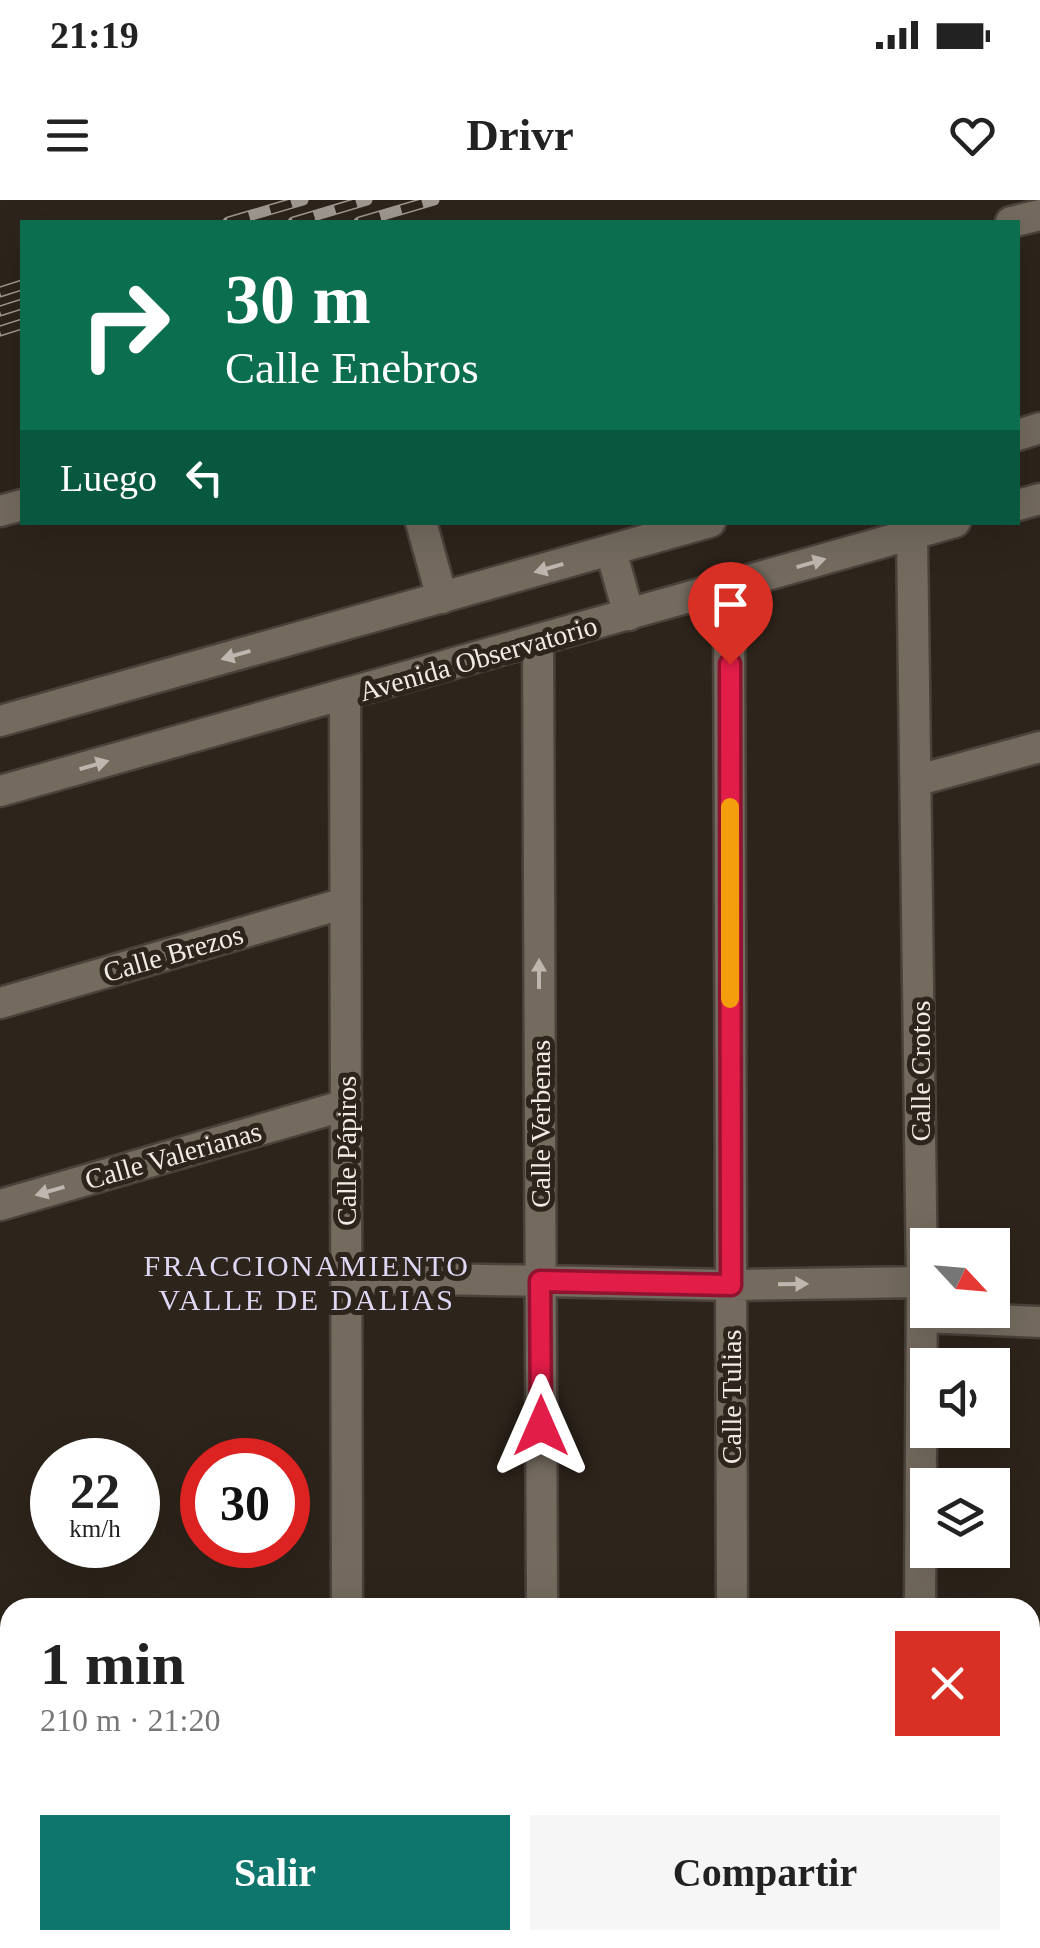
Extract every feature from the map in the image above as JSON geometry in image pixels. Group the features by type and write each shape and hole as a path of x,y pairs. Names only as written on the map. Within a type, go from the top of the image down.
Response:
{"street":[{"path":"423,525 442,598"},
{"path":"0,722 700,525"},
{"name":"Avenida Observatorio","path":"0,791 946,525"},
{"name":"Calle Crotos","path":"912,535 922,1228"},
{"path":"611,551 629,615"},
{"name":"Calle Tulias","path":"730,586 732,1598"},
{"name":"Calle Verbenas","path":"538,640 542,1598"},
{"name":"Calle Pápiros","path":"345,695 346,1598"},
{"path":"918,780 1040,748"},
{"name":"Calle Brezos","path":"0,1003 346,902"},
{"name":"Calle Valerianas","path":"0,1205 346,1105"},
{"path":"346,1277 731,1285 910,1282"},
{"path":"1010,1321 1040,1322"},
{"name":"Calle Crotos","path":"920,1598 922,1328"}],"railway":[{"path":"235,220 303,200"},
{"path":"300,220 367,200"},
{"path":"366,220 434,200"},
{"path":"0,292 20,286"},
{"path":"0,311 20,305"},
{"path":"0,331 20,325"}],"slow traffic":[{"path":"730,807 730,999"}],"district":[{"name":"FRACCIONAMIENTO VALLE DE DALIAS","path":"307,1283"}],"route":[{"path":"541,1426 540,1281 731,1285 730,664"}]}
